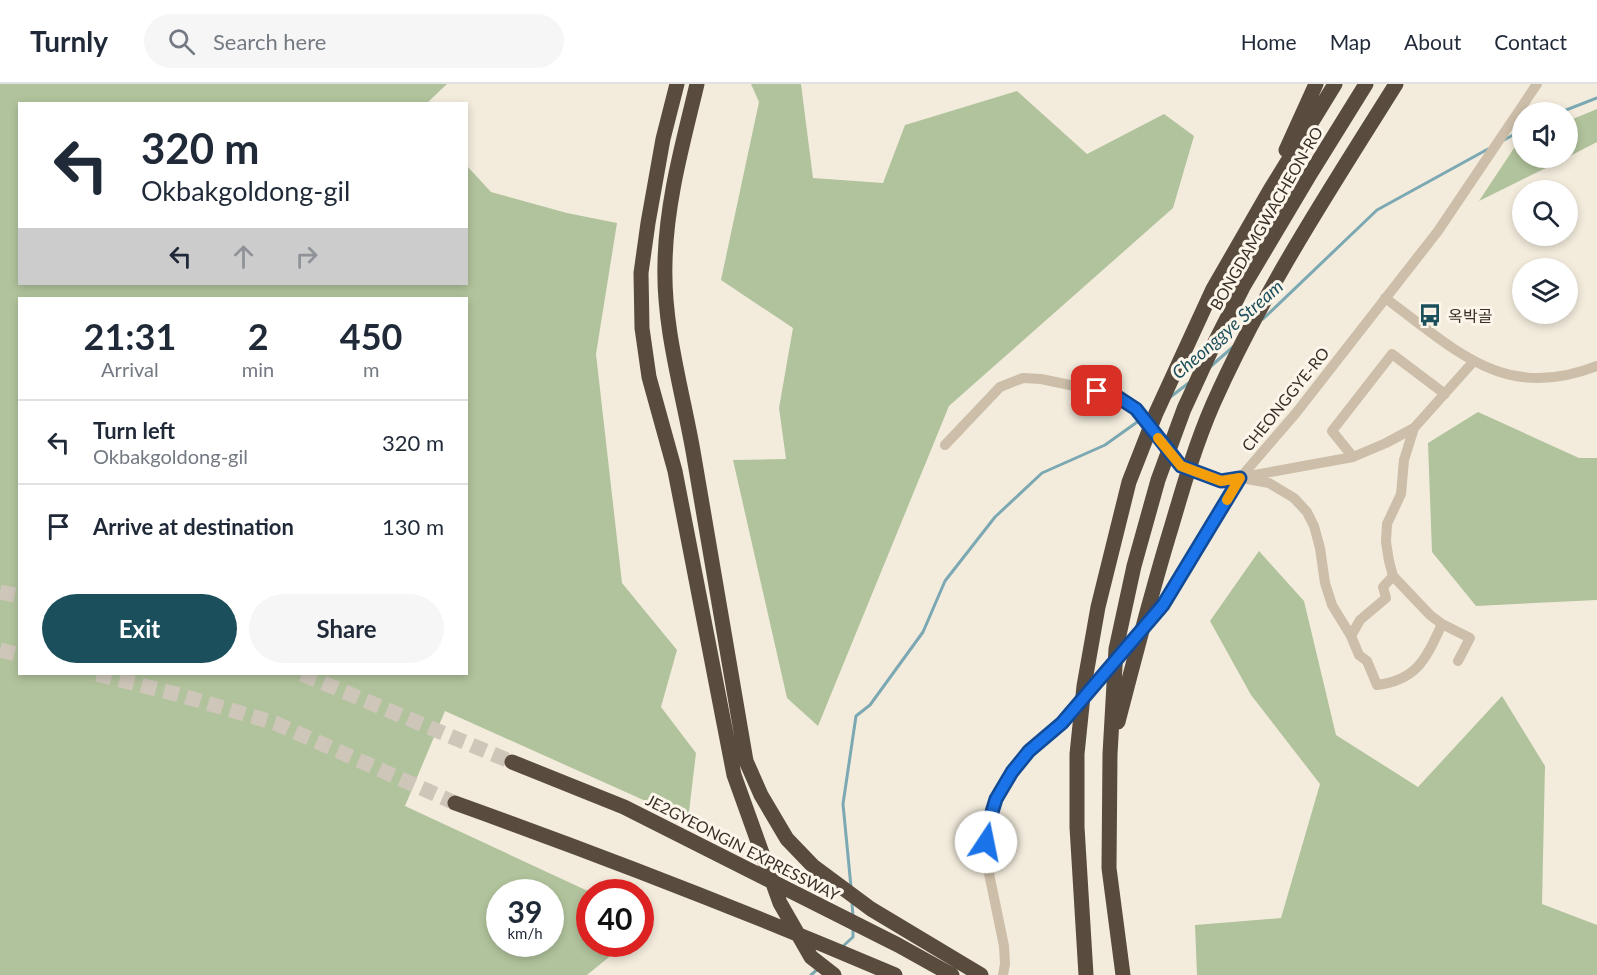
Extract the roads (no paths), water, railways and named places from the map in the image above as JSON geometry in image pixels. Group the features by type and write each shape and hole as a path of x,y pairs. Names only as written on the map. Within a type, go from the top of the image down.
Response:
{"highway":[{"path":"676,84 663,139 641,273 642,328 649,377 675,471 734,775 780,903 811,957 834,975"},
{"path":"697,84 681,147 666,227 664,266 676,374 693,448 746,761 761,795 781,830 813,866 871,909 981,975"},
{"name":"BONGDAMGWACHEON-RO","path":"1270,190 1316,84"},
{"name":"BONGDAMGWACHEON-RO","path":"1086,975 1077,827 1077,754 1084,686 1098,608 1129,482 1160,403 1213,289 1335,84"},
{"name":"BONGDAMGWACHEON-RO","path":"1123,975 1109,868 1110,754 1116,648 1134,566 1158,480 1184,409 1243,287 1308,176 1366,84"},
{"name":"BONGDAMGWACHEON-RO","path":"1110,754 1183,472 1238,349 1272,286 1396,84"},
{"name":"JE2GYEONGIN EXPRESSWAY","path":"512,762 624,807 898,945 952,975"},
{"path":"455,803 544,834 816,941 895,975"}],"street":[{"name":"CHEONGGYE-RO","path":"1003,975 1004,946 985,854 988,825 996,799 1012,772 1029,751 1062,723 1163,605 1240,478 1296,412 1438,231 1537,84"},
{"path":"1385,298 1473,362 1518,378 1551,379 1580,373 1597,366"},
{"path":"1353,457 1332,431 1392,354 1445,394"},
{"path":"945,445 1000,387 1023,378 1041,379 1113,394 1136,409 1183,472 1221,481 1353,457 1386,443 1413,428 1473,362"},
{"path":"1413,428 1404,460 1401,494 1386,524 1386,542 1393,576 1430,615 1442,624 1470,638 1458,661"},
{"path":"1240,478 1269,483 1294,498 1307,512 1317,537 1325,583 1332,605 1351,636 1359,655 1367,662 1377,685 1390,684 1406,678 1416,670 1425,659 1442,624"},
{"path":"1351,636 1360,620 1386,598 1383,587 1393,576"}],"waterway":[{"name":"Cheonggye Stream","path":"1578,105 1597,98"},
{"name":"Cheonggye Stream","path":"1504,140 1512,136"},
{"name":"Cheonggye Stream","path":"1263,319 1377,210 1488,149"},
{"name":"Cheonggye Stream","path":"1210,367 1234,346"},
{"name":"Cheonggye Stream","path":"1169,398 1190,382"},
{"name":"Cheonggye Stream","path":"851,887 843,804 856,716 870,705 923,632 945,581 995,517 1042,473 1105,445 1140,420"},
{"name":"Cheonggye Stream","path":"852,903 853,917"},
{"name":"Cheonggye Stream","path":"841,948 853,937 853,927"},
{"name":"Cheonggye Stream","path":"811,975 819,968"}],"tunnel":[{"path":"0,592 18,596"},
{"path":"0,650 18,654"},
{"path":"101,675 275,723 455,803"},
{"path":"304,675 512,762"}],"place":[{"name":"옥박골","path":"1430,315"}]}
